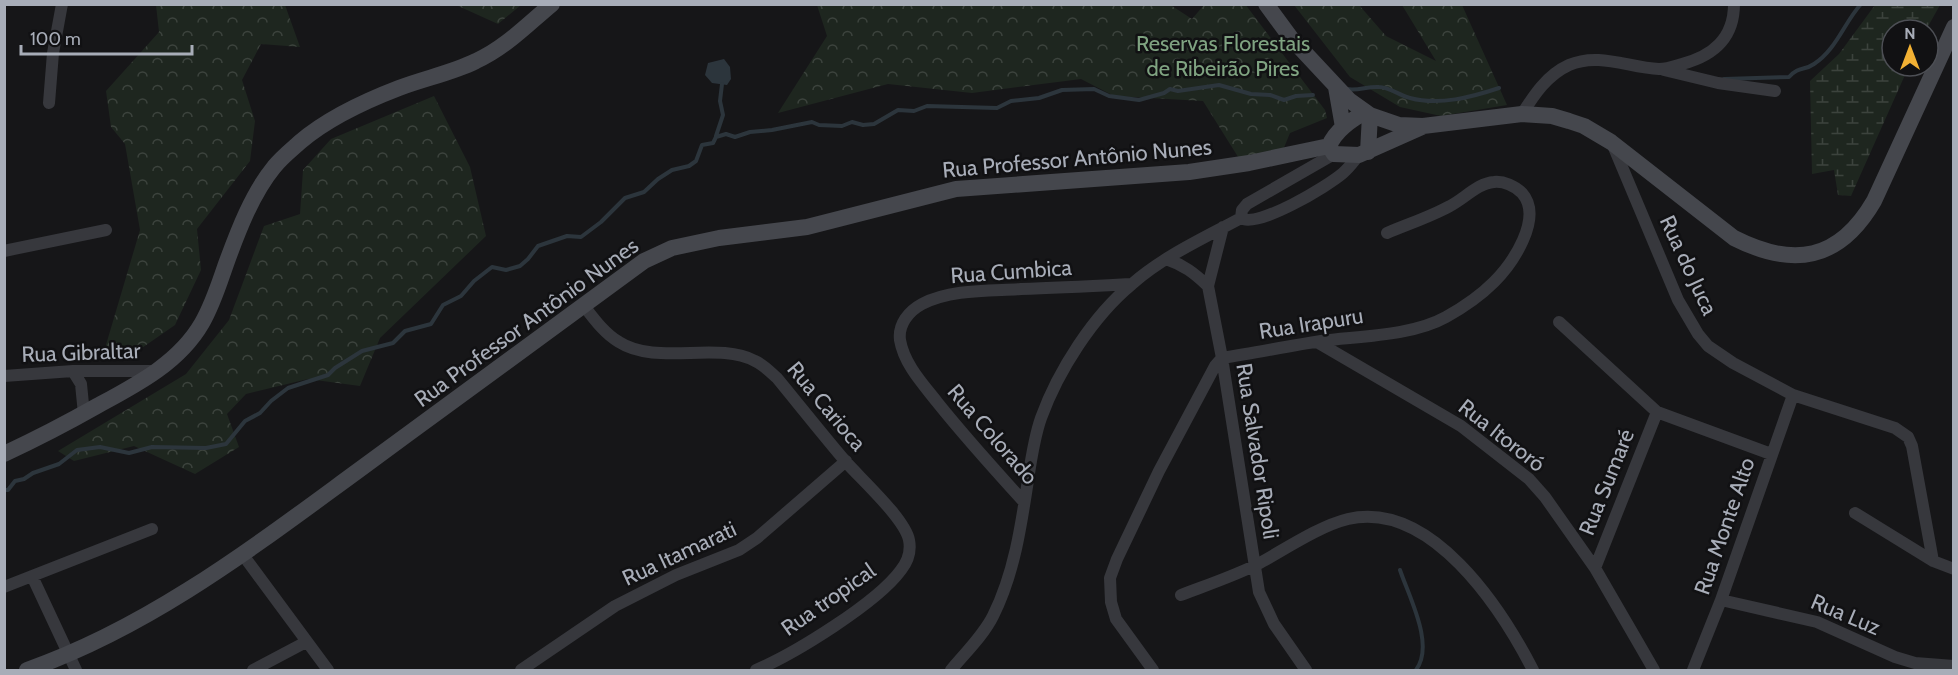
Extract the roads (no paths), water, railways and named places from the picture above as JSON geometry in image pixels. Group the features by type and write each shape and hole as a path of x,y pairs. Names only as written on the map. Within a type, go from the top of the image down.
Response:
{"main road":[{"path":"4,454 84,414 158,371 186,344 201,325 212,305 227,261 257,191 275,165 302,141 330,121 360,105 400,88 452,72 478,61 506,43 552,4"},
{"path":"1266,4 1291,38 1336,87 1367,114 1399,125 1423,126 1522,114 1552,116 1569,121 1584,126 1611,142 1734,238 1774,254 1802,256 1828,249 1851,233 1865,218 1953,27"},
{"path":"1336,87 1343,127"},
{"path":"1331,150 1332,139 1343,127 1367,114"},
{"path":"1363,153 1367,114"},
{"path":"1363,153 1423,126"},
{"name":"Rua Professor Antônio Nunes","path":"27,670 72,663 115,633 243,555 645,261 672,248 807,227 956,189 1189,172 1331,150 1363,153"}],"street":[{"path":"49,103 53,53 62,4"},
{"path":"1660,69 1702,59 1715,51 1730,28 1734,4"},
{"path":"1522,114 1537,90 1553,75 1568,66 1596,60 1621,62 1718,83 1775,91"},
{"name":"Rua do Juca","path":"1611,142 1678,300 1698,334 1708,346 1719,355 1793,395 1895,428 1908,438 1912,446 1933,561"},
{"path":"1241,218 1242,210 1247,204 1331,150"},
{"path":"1024,502 1040,419 1058,380 1091,329 1131,284 1166,259 1241,218 1248,221 1259,218 1317,191 1342,174 1363,153"},
{"name":"Rua Irapuru","path":"1222,358 1422,328 1444,318 1469,303 1494,281 1510,262 1528,228 1529,206 1525,196 1516,187 1501,182 1490,182 1436,213 1387,233"},
{"name":"Rua Salvador Ripoli","path":"1223,227 1208,286 1222,358 1255,566 1266,608 1306,670"},
{"path":"4,251 106,230"},
{"path":"1166,259 1182,264 1208,286"},
{"name":"Rua Cumbica","path":"902,322 912,310 923,303 942,297 976,292 1131,284"},
{"name":"Rua Carioca","path":"584,306 607,333 620,343 636,350 707,353 753,360 777,378 895,516"},
{"name":"Rua Colorado","path":"902,322 900,338 912,370 969,442 1024,502 1015,555 1000,601 991,620 951,670"},
{"path":"1559,322 1657,412 1771,454"},
{"name":"Rua Itororó","path":"1317,342 1461,426 1529,479 1545,497 1595,568 1654,670"},
{"path":"1153,670 1116,619 1110,602 1110,578 1159,471 1210,374 1222,358"},
{"path":"73,371 81,384 84,395 84,414"},
{"name":"Rua Gibraltar","path":"4,376 73,371 158,371"},
{"name":"Rua Monte Alto","path":"1693,670 1721,600 1793,395"},
{"name":"Rua Sumaré","path":"1595,568 1657,412"},
{"name":"Rua Itamarati","path":"521,670 615,606 676,575 739,550 757,538 846,461"},
{"path":"1855,513 1933,561 1953,569"},
{"name":"Rua tropical","path":"756,670 800,646 852,613 882,590 901,571 909,553 909,543 907,534 895,516"},
{"path":"1181,595 1255,566 1331,525 1349,519 1375,517 1397,520 1414,528 1472,576 1496,606 1533,670"},
{"path":"4,587 152,529"},
{"path":"243,555 328,670"},
{"path":"32,576 72,663"},
{"name":"Rua Luz","path":"1721,600 1818,622 1895,657 1915,663 1953,666"},
{"path":"253,670 306,642"}],"waterway":[{"path":"1724,79 1789,77 1796,71 1810,66 1822,58 1834,44 1861,4"},
{"path":"716,136 723,115 720,101 722,84"},
{"path":"4,490 8,490 15,481 59,464 77,450 100,447 129,453 152,447 206,448 226,444 245,421 260,413 288,388 328,375 362,351 393,343 405,331 431,324 443,305 461,296 474,281 492,267 506,270 520,266 538,246 567,236 581,237 601,222 625,198 644,192 672,170 689,166 696,161 702,145 713,143 716,137 726,134 735,137 750,132 812,122 819,125 842,126 852,122 863,125 874,124 898,110 914,111 927,106 997,108 1011,101 1039,98 1062,90 1094,89 1109,96 1139,100 1170,89 1178,91 1219,85 1284,100 1296,96 1313,95"},
{"path":"1347,89 1383,87 1410,98 1444,101 1499,88"},
{"path":"1400,570 1422,634 1423,648 1416,670"}],"park label":[{"name":"Reservas Florestais de Ribeirão Pires","path":"1223,56"}]}
